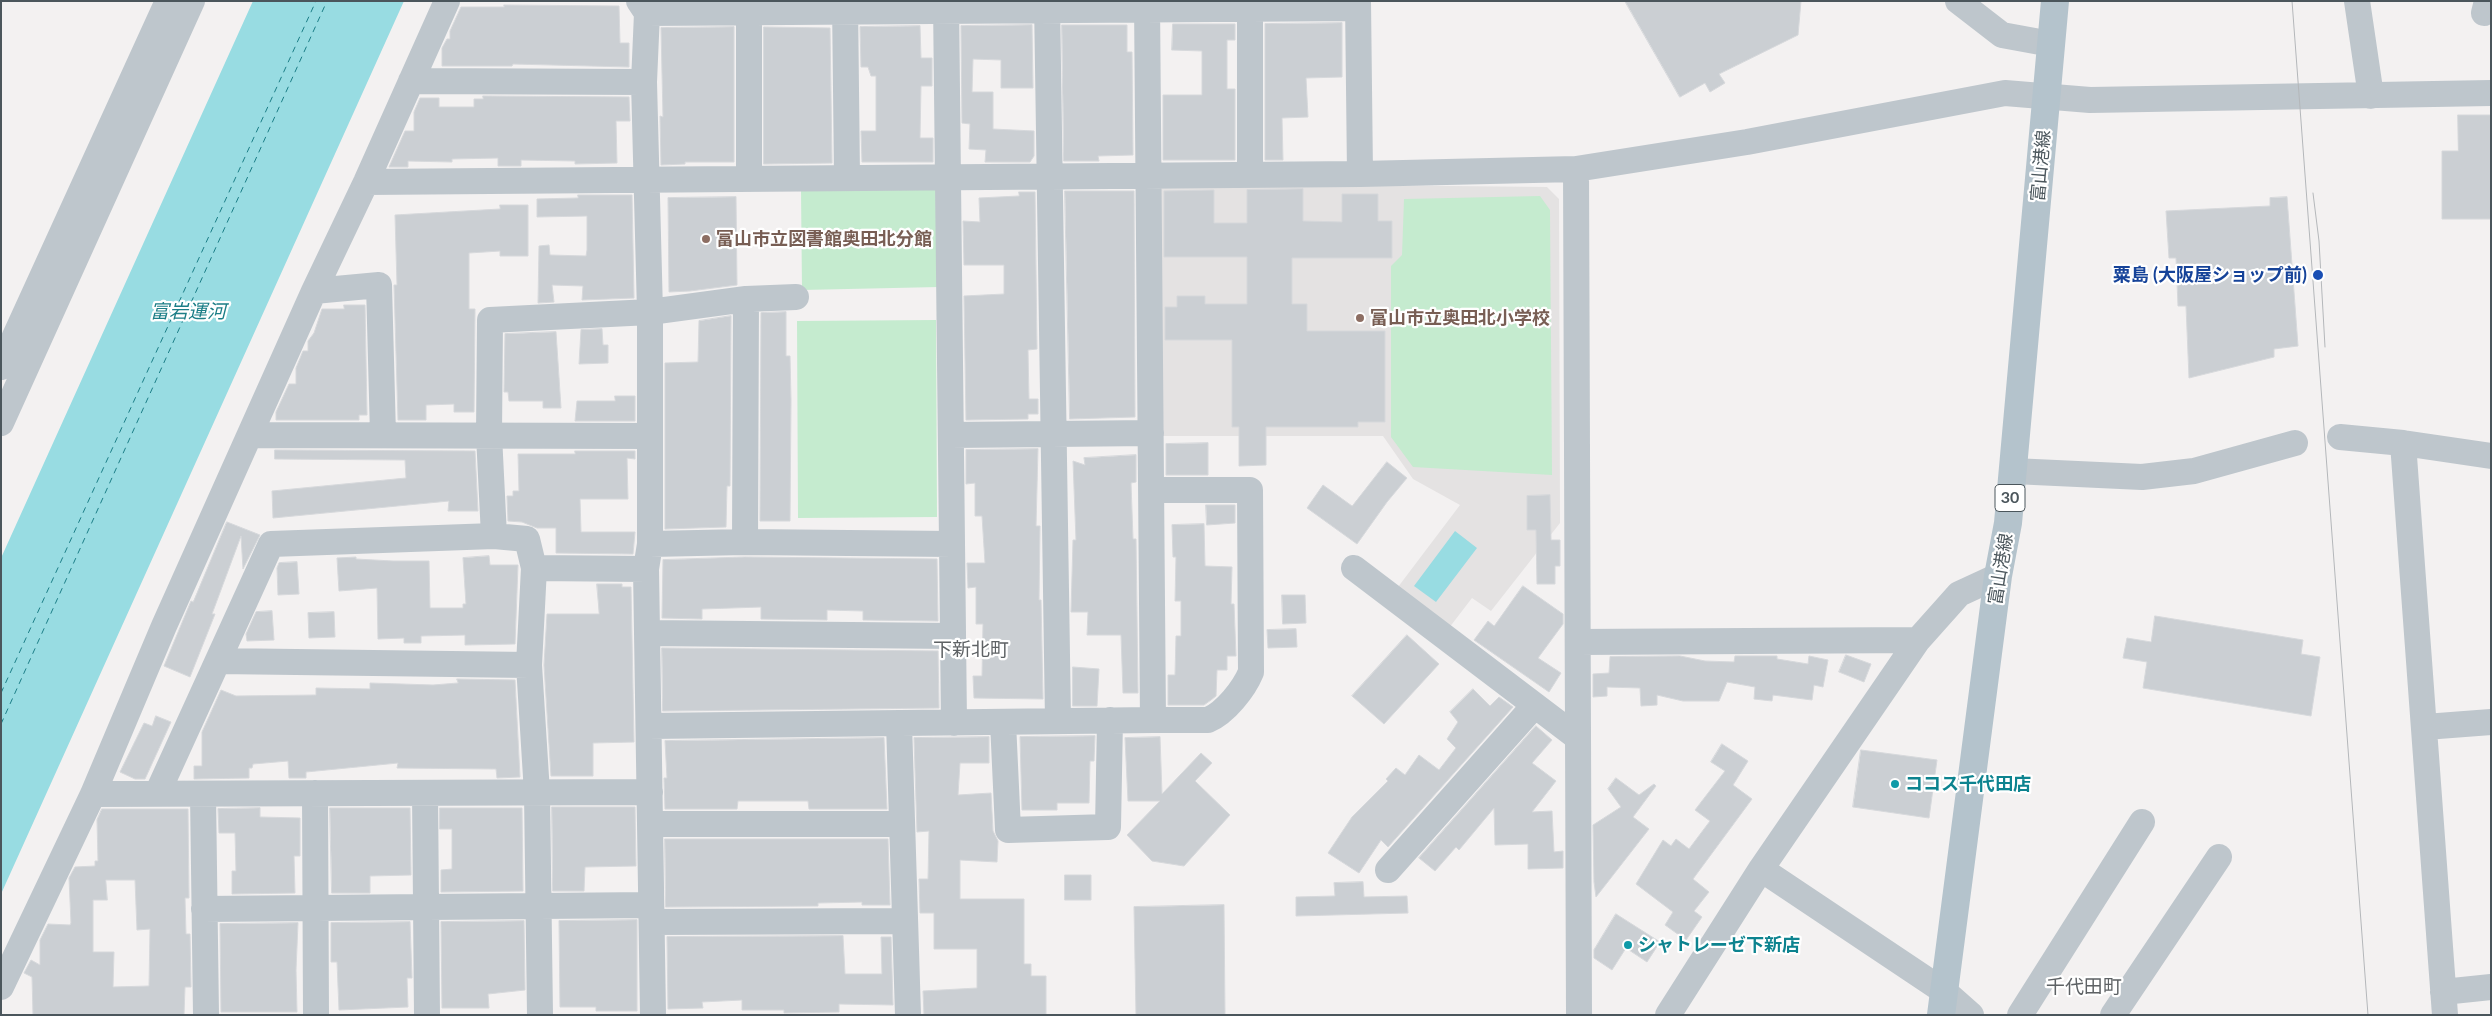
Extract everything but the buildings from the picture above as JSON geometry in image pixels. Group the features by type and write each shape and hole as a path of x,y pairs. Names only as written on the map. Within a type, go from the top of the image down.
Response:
{"main road":[{"name":"富山港線","path":"1943,1003 1998,576 2008,523 2055,1"}],"street":[{"path":"1,367 168,1"},
{"path":"1,423 192,1"},
{"path":"1,987 93,794 164,626 314,291 366,182 447,1"},
{"path":"1958,1 2002,35 2051,44"},
{"path":"2358,1 2371,96"},
{"path":"1147,5 1153,720"},
{"path":"1250,5 1250,175"},
{"path":"653,1015 647,634 650,312 643,7 749,12 845,6 1358,5 1360,174"},
{"path":"845,6 846,177"},
{"path":"946,6 954,723"},
{"path":"1047,6 1052,434 1055,465 1058,721"},
{"path":"748,179 749,12"},
{"path":"411,81 644,82"},
{"path":"366,182 1360,174 1576,169 1747,142 2005,93 2090,100 2491,93"},
{"path":"1576,169 1579,1015"},
{"path":"314,291 379,285 383,435"},
{"path":"494,536 489,435 490,320 650,312 746,299 796,297"},
{"path":"745,542 746,299"},
{"path":"951,435 1151,433"},
{"path":"250,435 650,436"},
{"path":"2340,437 2403,443 2491,456"},
{"path":"2013,471 2142,477 2194,472 2295,443"},
{"path":"2403,443 2444,1003 2491,987"},
{"path":"649,726 1208,720 1216,717 1247,681 1251,672 1250,490 1152,490"},
{"path":"157,794 271,544 494,536 527,539 534,568 529,665 537,793 540,1015"},
{"path":"534,568 648,556 745,542 952,544"},
{"path":"1354,568 1578,738"},
{"path":"1668,1015 1761,869 1918,640 1958,594 1998,576"},
{"path":"647,634 953,636"},
{"path":"1578,642 1918,640"},
{"path":"218,661 529,665"},
{"path":"1388,870 1534,706"},
{"path":"1003,722 1008,830 1108,827 1110,720"},
{"path":"2425,727 2491,722"},
{"path":"899,723 908,1015"},
{"path":"93,794 650,792"},
{"path":"315,793 316,1015"},
{"path":"425,793 427,1015"},
{"path":"203,794 206,1015"},
{"path":"2020,1015 2142,822"},
{"path":"650,824 902,824"},
{"path":"2114,1015 2219,857"},
{"path":"1761,869 1943,1003 1971,1015"},
{"path":"204,909 539,906 652,914 905,922"}],"shaded area":[{"name":"富山市立奥田北小学校","path":"1167,183 1547,187 1559,199 1560,523 1491,611 1472,598 1449,628 1398,587 1460,505 1413,479 1383,436 1161,436 1159,189"}],"green space":[{"path":"936,186 939,287 802,290 801,190"},
{"path":"1540,196 1550,210 1552,475 1413,467 1391,437 1391,266 1402,255 1404,199"},
{"path":"936,320 937,517 798,518 797,321"}],"water":[{"name":"富岩運河","path":"253,1 404,1 1,894 1,558"},
{"path":"1455,531 1477,548 1436,602 1414,586"}],"ferry route":[{"path":"1,693 316,1"},
{"path":"1,724 327,1"}],"tram line":[{"path":"2292,1 2368,1015"},
{"path":"2313,193 2319,241 2325,347"}],"place":[{"name":"富山市立図書館奥田北分館","path":"706,239"},
{"name":"粟島 (大阪屋ショップ前)","path":"2318,275"},
{"name":"富山市立奥田北小学校","path":"1360,318"},
{"name":"ココス千代田店","path":"1895,784"},
{"name":"シャトレーゼ下新店","path":"1628,945"}],"district":[{"name":"下新北町","path":"971,650"},
{"name":"千代田町","path":"2084,987"}]}
